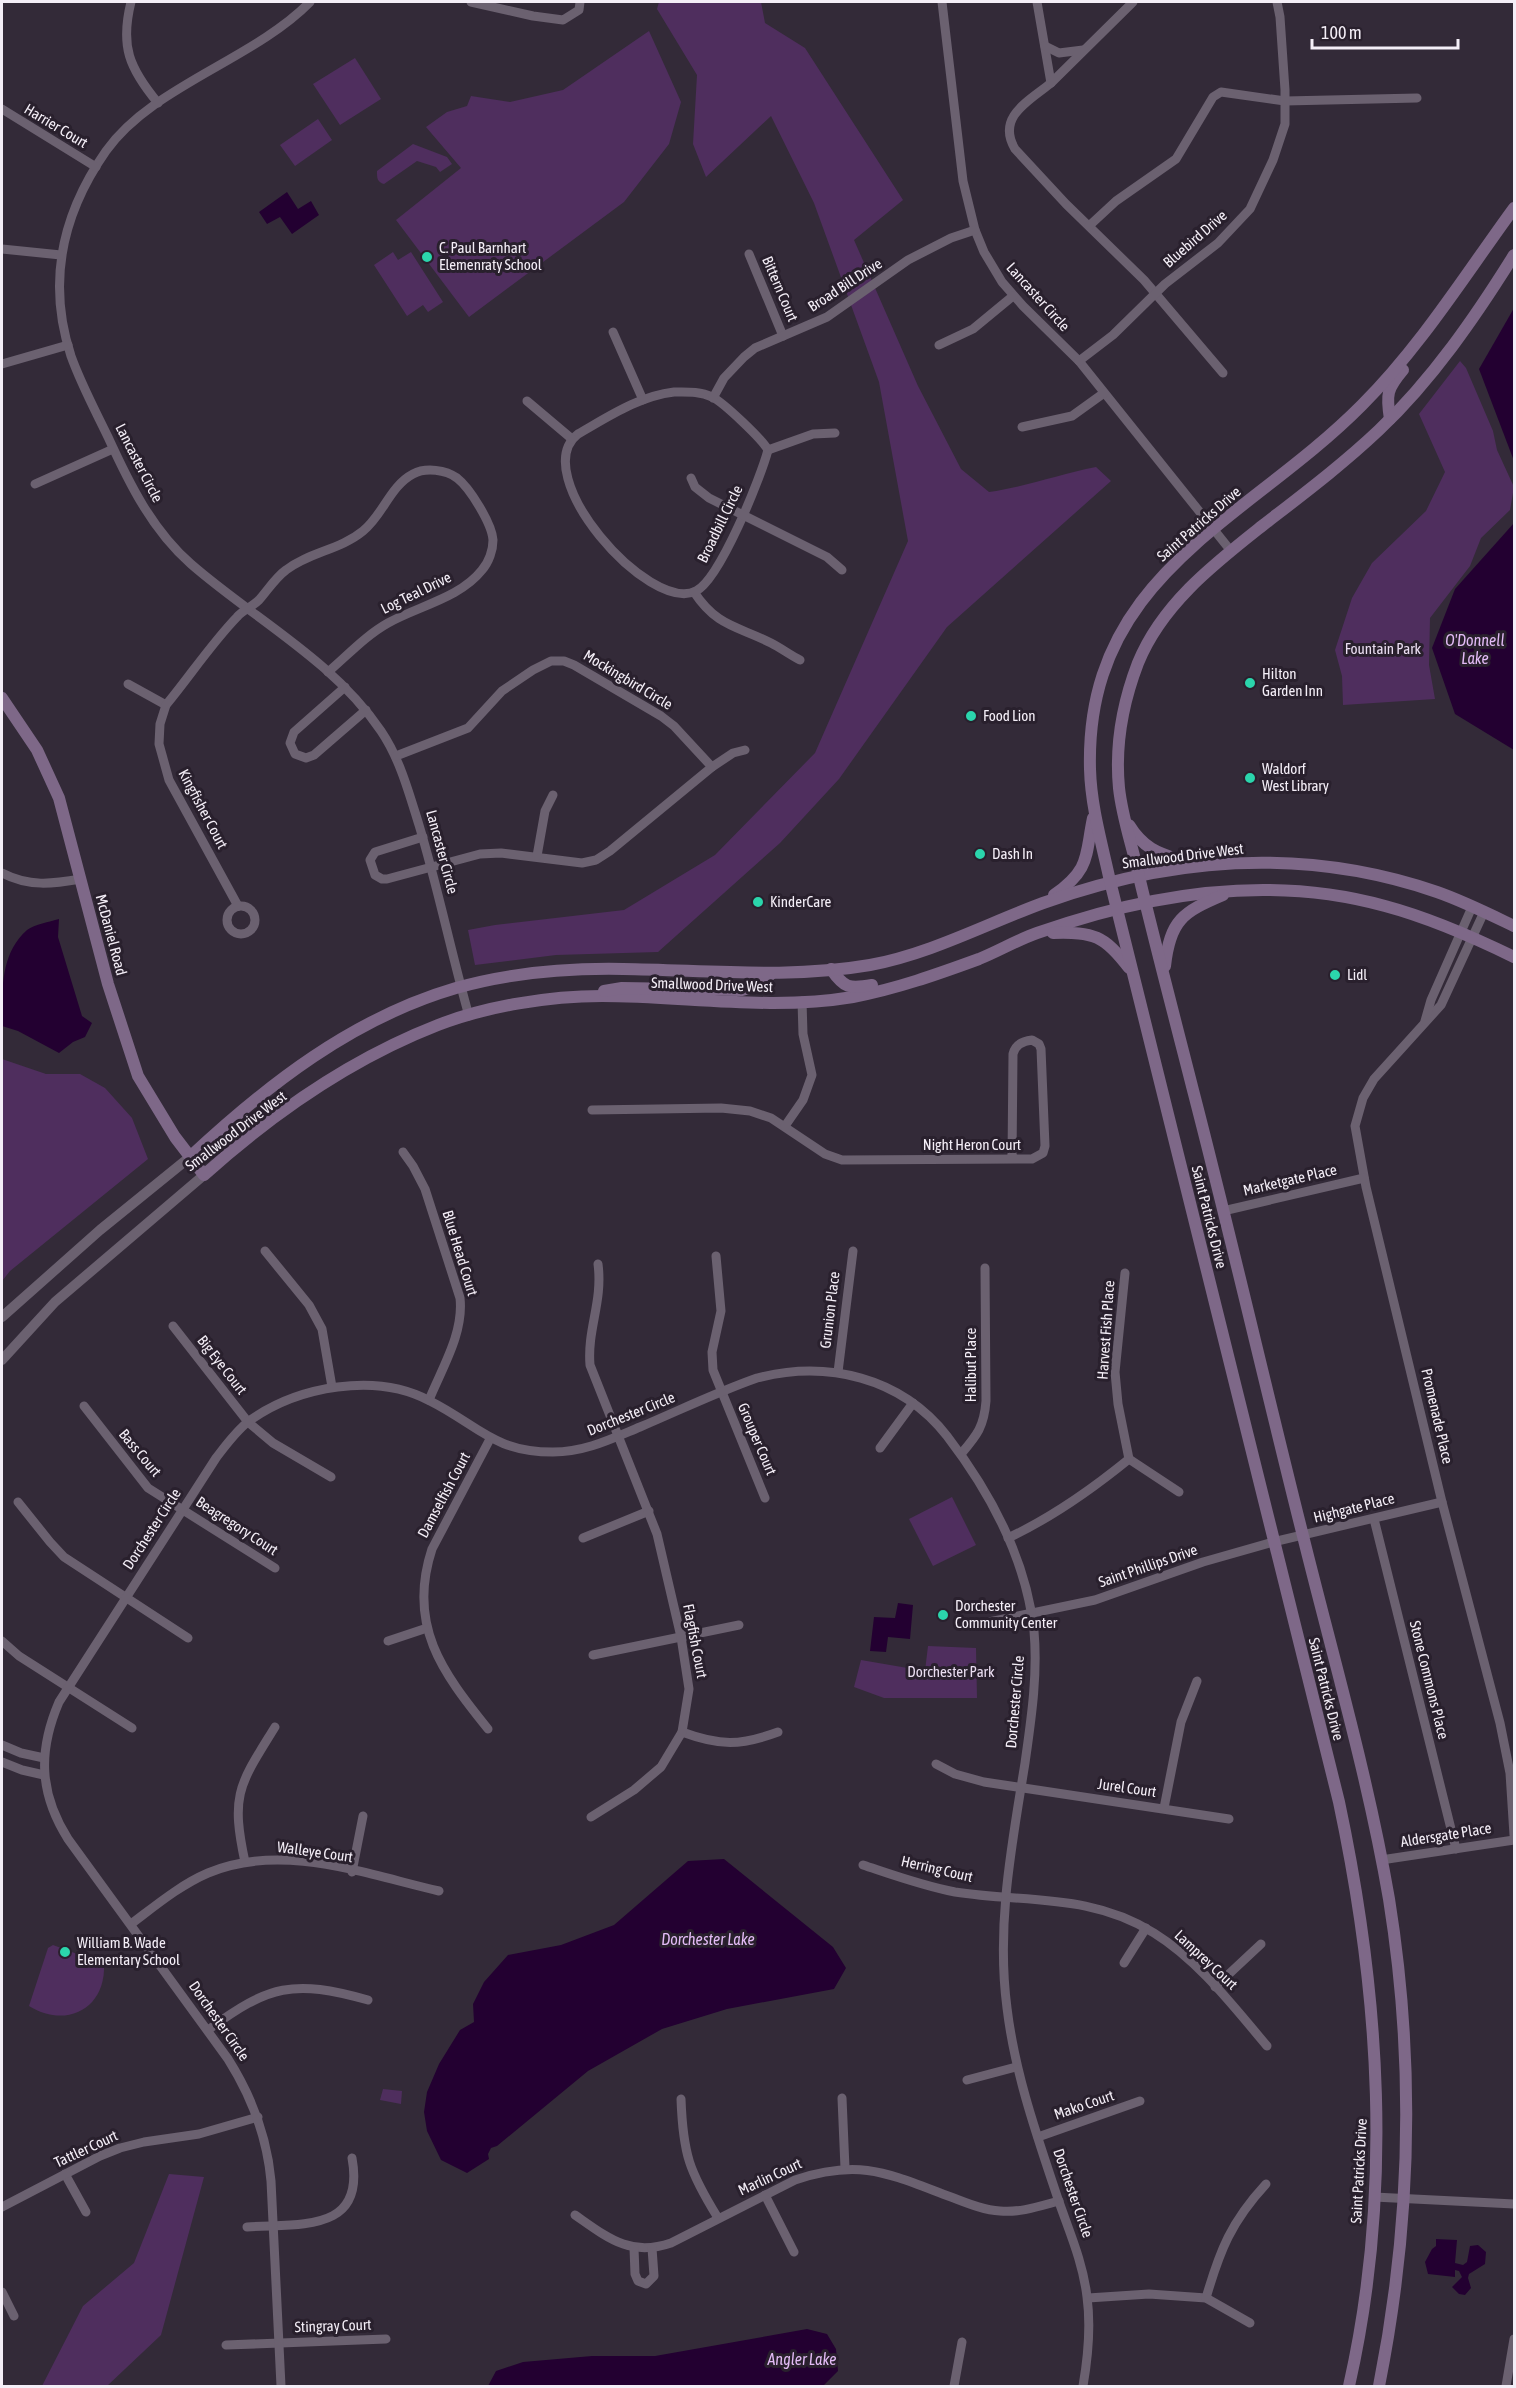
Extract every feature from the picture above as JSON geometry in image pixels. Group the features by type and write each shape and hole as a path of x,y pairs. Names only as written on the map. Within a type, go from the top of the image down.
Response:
{"main road":[{"name":"Saint Patricks Drive","path":"1349,2386 1363,2306 1374,2197 1377,2100 1376,2057 1363,1923 1339,1802 1110,881 1095,811 1090,769 1092,722 1097,693 1109,656 1124,626 1148,593 1183,554 1362,405 1432,323 1515,208"},
{"name":"Saint Patricks Drive","path":"1379,2386 1397,2268 1403,2197 1406,2110 1404,2040 1396,1955 1371,1808 1165,973 1123,812 1119,784 1121,728 1129,690 1141,656 1165,617 1192,584 1340,465 1390,418 1431,371 1515,255"},
{"path":"1390,418 1388,391 1434,333 1432,323"},
{"name":"McDaniel Road","path":"2,698 37,750 59,798 108,984 138,1076 175,1137 204,1174"},
{"path":"1042,903 1068,885 1083,866 1090,843 1095,811"},
{"path":"1123,812 1134,832 1153,851 1198,866"},
{"name":"Smallwood Drive West","path":"190,1157 239,1112 333,1043 416,1002 486,980 586,969 771,974 871,964 964,936 1042,903 1110,881 1139,874 1198,866 1248,863 1302,863 1326,866 1410,884 1438,892 1515,926"},
{"path":"1165,973 1169,941 1178,923 1197,906 1233,891"},
{"name":"Smallwood Drive West","path":"204,1174 280,1115 339,1075 395,1045 438,1025 469,1016 555,999 601,996 737,1002 850,998 905,985 980,958 1037,933 1117,909 1145,902 1233,891 1299,891 1364,901 1414,915 1467,935 1515,957"},
{"path":"1037,933 1081,932 1101,939 1114,948 1132,973"},
{"path":"831,969 840,983 850,988 945,970"},
{"path":"555,999 622,988 742,990 757,986 771,974"}],"street":[{"path":"131,2 126,26 126,46 138,75 158,103"},
{"name":"Lancaster Circle","path":"310,2 285,24 158,103 121,134 96,167 75,209 61,255 59,300 68,345 79,376 135,494 162,534 190,563 345,687 366,710 396,756 423,837 469,1016"},
{"path":"471,2 533,16 563,20 579,10 580,2"},
{"name":"Lancaster Circle","path":"942,2 963,181 975,230 993,269 1013,296 1079,361 1231,551"},
{"path":"1037,2 1051,83"},
{"path":"1133,2 1051,83 1019,108 1009,124 1008,135 1015,149 1155,293 1223,373"},
{"name":"Bluebird Drive","path":"1079,361 1113,335 1155,293 1218,243 1250,208 1281,141 1285,124 1280,17 1277,2"},
{"path":"1045,46 1059,53 1083,50"},
{"path":"1089,226 1116,201 1176,159 1213,97 1221,92 1285,101 1417,98"},
{"name":"Harrier Court","path":"2,109 96,167"},
{"name":"Broad Bill Drive","path":"714,398 724,378 755,348 827,317 908,260 951,238 975,230"},
{"path":"2,249 61,255"},
{"name":"Bittern Court","path":"749,254 783,336"},
{"path":"939,345 973,328 1013,296"},
{"path":"613,332 643,400"},
{"path":"2,364 68,345"},
{"path":"800,660 771,643 720,620 708,611 694,592 678,594 664,590 618,555 578,504 566,479 564,461 572,439 630,405 660,394 674,392 690,392 714,398 762,440 768,450 813,434 835,433"},
{"path":"1022,427 1072,416 1104,393"},
{"path":"527,401 572,439"},
{"path":"35,484 113,449"},
{"name":"Broadbill Circle","path":"694,592 708,581 743,516 768,450"},
{"name":"Log Teal Drive","path":"249,609 286,570 302,560 341,545 361,533 374,521 398,487 416,472 439,471 457,478 475,501 491,529 493,545 487,564 461,588 376,631 328,672"},
{"path":"691,478 694,487 702,493 827,557 842,570"},
{"name":"Kingfisher Court","path":"238,906 169,780 159,744 159,728 166,705 238,615 249,609"},
{"name":"Mockingbird Circle","path":"396,756 468,728 502,691 546,663 557,661 574,665 661,716 674,726 712,767"},
{"path":"128,684 166,705"},
{"path":"345,687 294,732 290,743 295,754 306,758 314,755 366,710"},
{"path":"423,837 381,849 372,855 371,866 377,877 387,879 480,854 537,856 574,862 596,860 712,767 733,753 745,750"},
{"path":"537,856 545,811 553,795"},
{"path":"2,873 14,879 37,884 81,879"},
{"name":"Promenade Place","path":"1467,935 1472,907"},
{"name":"Promenade Place","path":"1484,912 1467,935 1431,1000 1425,1024 1374,1079 1359,1107 1355,1126 1364,1178 1442,1502 1500,1723 1510,1773 1515,1835"},
{"path":"785,1126 803,1100 812,1075 803,1034 801,1001"},
{"name":"Night Heron Court","path":"592,1110 737,1109 761,1114 785,1126 825,1154 842,1160 1035,1159 1045,1151 1044,1084 1041,1049 1036,1041 1027,1041 1014,1049 1012,1159"},
{"name":"Blue Head Court","path":"403,1152 417,1171 425,1189 460,1298 461,1314 458,1329 429,1400"},
{"name":"Smallwood Drive West","path":"2,1317 100,1230 190,1157"},
{"name":"Smallwood Drive West","path":"2,1360 55,1302 204,1174"},
{"name":"Marketgate Place","path":"1223,1211 1364,1178"},
{"path":"266,1251 309,1305 322,1329 332,1387"},
{"name":"Grunion Place","path":"837,1372 853,1251"},
{"name":"Grouper Court","path":"717,1256 721,1311 712,1362 722,1393 765,1498"},
{"name":"Flagfish Court","path":"591,1817 634,1790 661,1767 682,1732 689,1689 681,1637 663,1557 649,1511 590,1365 590,1340 600,1289 598,1264"},
{"name":"Halibut Place","path":"961,1454 978,1433 984,1421 985,1268"},
{"name":"Harvest Fish Place","path":"1125,1273 1115,1372 1118,1404 1129,1459"},
{"name":"Big Eye Court","path":"173,1326 248,1422 273,1443 331,1477"},
{"name":"Dorchester Circle","path":"281,2386 270,2165 258,2117 238,2075 208,2030 60,1827 50,1804 44,1775 44,1758 49,1725 67,1686 216,1458 248,1422 289,1400 332,1387 352,1385 383,1387 429,1400 490,1439 518,1448 555,1452 586,1448 619,1436 757,1378 780,1373 837,1372 874,1383 913,1403 940,1427 988,1495 1008,1538 1031,1614 1035,1647 1033,1697 1005,1896 1004,1984 1016,2067 1079,2259 1088,2298 1088,2343 1083,2386"},
{"path":"880,1448 913,1403"},
{"name":"Bass Court","path":"84,1406 148,1488 183,1509"},
{"name":"Damselfish Court","path":"488,1729 466,1701 436,1655 427,1628 423,1598 429,1557 490,1439"},
{"path":"1008,1538 1063,1508 1129,1459 1179,1492"},
{"path":"18,1502 64,1557 188,1638"},
{"name":"Highgate Place","path":"1274,1542 1442,1502"},
{"name":"Beagregory Court","path":"183,1509 275,1568"},
{"path":"583,1538 649,1511"},
{"name":"Stone Commons Place","path":"1374,1519 1456,1849"},
{"name":"Saint Phillips Drive","path":"989,1622 1104,1598 1203,1562 1274,1542"},
{"path":"593,1655 739,1625"},
{"path":"388,1641 427,1628"},
{"path":"2,1641 11,1651 132,1728"},
{"path":"1164,1808 1181,1722 1197,1681"},
{"path":"244,1862 238,1823 239,1795 247,1773 275,1727"},
{"path":"682,1732 705,1741 726,1744 748,1742 778,1732"},
{"path":"2,1745 21,1753 44,1758"},
{"path":"2,1762 44,1775"},
{"name":"Jurel Court","path":"936,1764 963,1777 1021,1788 1229,1819"},
{"path":"352,1872 363,1816"},
{"name":"Aldersgate Place","path":"1381,1860 1515,1840"},
{"name":"Walleye Court","path":"131,1924 194,1881 209,1873 244,1862 296,1861 439,1892"},
{"name":"Herring Court","path":"863,1865 943,1889 1005,1896"},
{"name":"Lamprey Court","path":"1005,1896 1068,1901 1092,1906 1112,1912 1146,1928 1174,1948 1215,1988 1267,2046"},
{"path":"1124,1964 1146,1928"},
{"path":"1215,1988 1261,1944"},
{"path":"208,2030 263,1994 283,1989 337,1992 368,2000"},
{"path":"967,2079 1016,2067"},
{"path":"842,2098 845,2168"},
{"path":"681,2099 687,2160 700,2189 718,2218"},
{"name":"Mako Court","path":"1038,2137 1140,2101"},
{"name":"Tattler Court","path":"2,2207 120,2148 205,2133 258,2117"},
{"path":"247,2227 320,2222 342,2212 355,2181 352,2158"},
{"name":"Marlin Court","path":"575,2216 615,2241 634,2248 652,2248 671,2243 795,2180 814,2173 845,2168 879,2172 973,2205 999,2211 1014,2212 1059,2201"},
{"path":"65,2174 86,2212"},
{"path":"1206,2298 1229,2232 1243,2210 1266,2184"},
{"path":"765,2195 794,2252"},
{"path":"1374,2197 1515,2204"},
{"path":"634,2248 635,2274 642,2284 650,2282 654,2276 652,2248"},
{"path":"2,2292 14,2316"},
{"path":"1088,2298 1149,2294 1206,2298 1250,2323"},
{"name":"Stingray Court","path":"226,2345 386,2339"},
{"path":"1506,2386 1515,2339"},
{"path":"954,2386 962,2342"}],"green space":[{"path":"659,2 761,2 765,23 805,48 903,200 854,240 918,386 961,469 989,492 1096,467 1111,481 947,627 839,779 780,843 658,952 556,955 475,965 468,930 624,910 715,855 815,753 908,541 879,382 814,203 771,116 706,177 693,144 697,75 657,9"},
{"path":"649,31 681,102 669,144 624,202 469,317 396,220 461,168 426,127 447,112 467,106 471,96 510,102 563,90"},
{"path":"355,58 381,99 340,125 313,84"},
{"path":"318,119 332,140 295,166 280,145"},
{"path":"413,144 447,157 452,164 440,172 436,167 417,161 384,184 380,182 377,178 377,171"},
{"path":"393,252 398,260 411,252 443,302 428,312 423,305 407,316 374,265"},
{"name":"Fountain Park","path":"1460,361 1466,368 1493,431 1497,450 1514,487 1510,510 1481,538 1470,566 1430,618 1429,665 1435,699 1343,705 1342,676 1335,650 1352,598 1372,563 1426,511 1445,472 1419,414"},
{"path":"2,1059 46,1074 80,1074 105,1088 132,1118 148,1159 10,1271 2,1281"},
{"path":"952,1497 976,1545 933,1566 909,1519"},
{"name":"Dorchester Park","path":"928,1646 976,1648 977,1698 884,1698 854,1687 861,1660 925,1671"},
{"path":"53,1945 104,1964 103,1980 98,1993 91,2003 70,2015 43,2013 29,2006 48,1948"},
{"path":"383,2089 402,2091 401,2104 380,2100"},
{"path":"169,2174 204,2177 161,2335 107,2386 42,2386 83,2306 134,2263"}],"water":[{"path":"287,192 298,209 311,201 319,215 292,234 280,217 267,224 259,212"},
{"path":"1514,308 1514,461 1479,369"},
{"name":"O'Donnell Lake","path":"1514,523 1514,750 1455,714 1432,648 1455,589"},
{"path":"59,919 58,937 82,1016 92,1023 85,1037 73,1042 59,1053 18,1031 2,1026 2,1013 4,974 7,961 18,940 27,930"},
{"path":"898,1603 913,1605 910,1639 888,1637 886,1652 870,1651 874,1617 895,1618"},
{"name":"Dorchester Lake","path":"724,1859 833,1947 846,1968 834,1989 727,2009 662,2029 588,2071 497,2146 491,2148 488,2154 489,2159 467,2173 441,2160 427,2131 424,2112 427,2092 439,2064 460,2030 474,2022 473,2004 484,1982 508,1955 561,1945 614,1925 688,1861"},
{"path":"1436,2239 1457,2240 1455,2263 1463,2265 1467,2262 1470,2246 1478,2245 1486,2252 1485,2264 1469,2274 1471,2288 1465,2295 1459,2294 1452,2287 1462,2277 1459,2271 1455,2270 1455,2277 1428,2274 1425,2262 1436,2246"},
{"name":"Angler Lake","path":"807,2329 827,2334 836,2349 838,2371 823,2386 488,2386 496,2371 523,2362 592,2356 655,2356"}],"place":[{"name":"C. Paul Barnhart Elemenraty School","path":"427,257"},
{"name":"Hilton Garden Inn","path":"1250,683"},
{"name":"Food Lion","path":"971,716"},
{"name":"Waldorf West Library","path":"1250,778"},
{"name":"Dash In","path":"980,854"},
{"name":"KinderCare","path":"758,902"},
{"name":"Lidl","path":"1335,975"},
{"name":"Dorchester Community Center","path":"943,1615"},
{"name":"William B. Wade Elementary School","path":"65,1952"}]}
